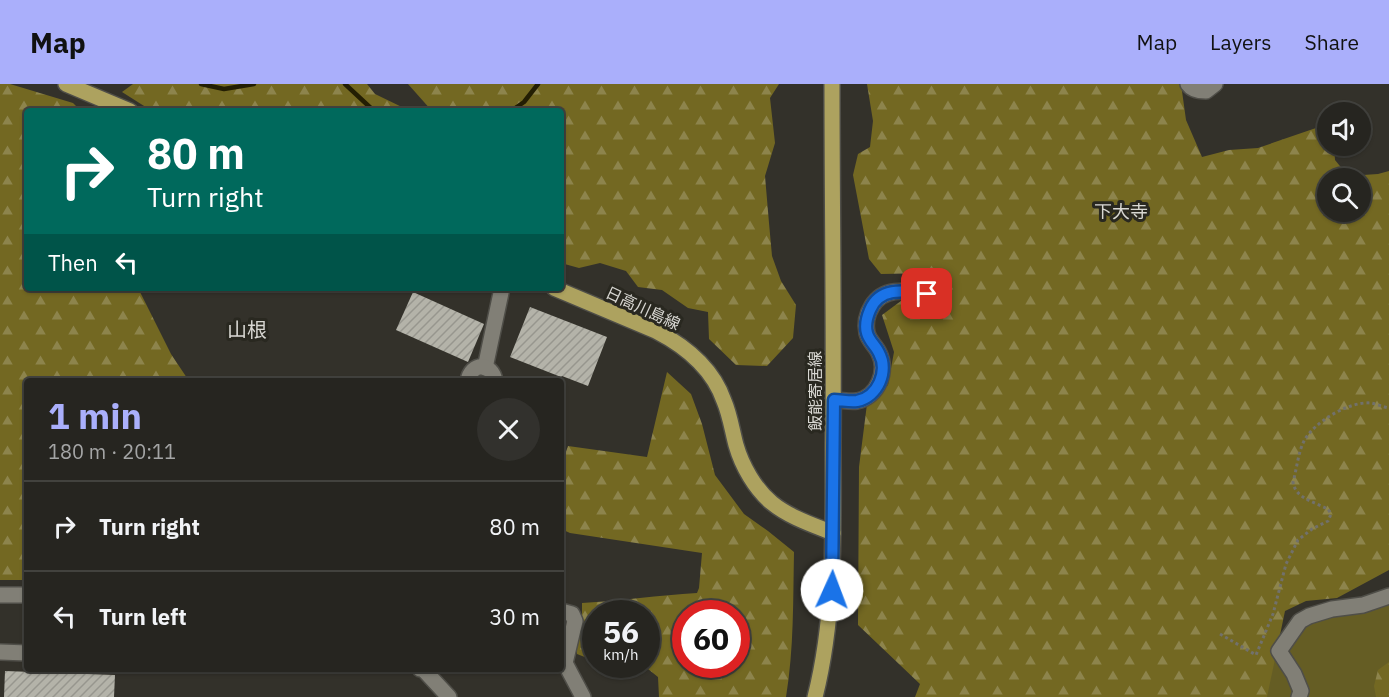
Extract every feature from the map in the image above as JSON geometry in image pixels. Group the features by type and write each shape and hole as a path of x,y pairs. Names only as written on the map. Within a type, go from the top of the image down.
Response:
{"main road":[{"path":"66,84 123,108"},
{"name":"飯能寄居線","path":"815,697 824,658 830,614 832,573 834,400 832,84"},
{"name":"日高川島線","path":"561,291 656,331 685,349 697,360 717,386 726,407 742,460 758,487 771,502 784,512 833,533"}],"street":[{"path":"1188,84 1198,91 1206,91 1215,84"},
{"path":"485,368 501,291"},
{"path":"834,400 857,401 877,388 883,366 879,352 867,335 866,323 869,312 880,296 902,291 927,294"},
{"path":"469,378 473,370 481,367 492,372 494,378"},
{"path":"0,595 24,596"},
{"path":"1299,697 1301,690 1279,651 1300,621 1332,609 1362,605 1389,596"},
{"path":"564,612 572,614 575,621 565,663 583,697"},
{"path":"3,656 24,653"},
{"path":"426,672 449,697"}],"path":[{"path":"1220,634 1256,655 1273,614 1286,564 1298,540 1312,529 1328,521 1331,514 1328,508 1297,493 1294,488 1293,482 1308,433 1339,411 1353,405 1371,403 1389,408"}],"shaded area":[{"path":"1389,589 1389,697 1259,697 1289,624"}],"green space":[{"path":"0,84 10,84 73,103 78,108 24,108 24,291 140,291 171,354 187,378 24,378 24,580 0,580"},
{"path":"133,84 367,84 375,94 404,108 147,108 122,92"},
{"path":"408,84 779,84 770,98 775,143 765,176 772,256 781,281 796,305 793,338 767,366 736,365 709,339 708,312 688,308 662,290 638,287 626,271 600,263 579,268 564,264 564,108 429,108"},
{"path":"867,84 1181,84 1186,120 1202,157 1229,150 1258,148 1317,129 1317,156 1335,156 1342,168 1317,168 1317,222 1371,222 1371,174 1389,171 1389,570 1337,598 1306,601 1285,611 1267,697 915,697 920,684 858,625 859,467 867,404 888,385 894,352 882,315 913,292 945,297 932,273 881,274 869,259 853,175 858,154 870,147 873,121"},
{"path":"667,372 691,394 702,424 715,475 744,514 794,552 792,643 786,697 659,697 660,600 616,600 697,593 702,553 564,530 564,457 568,446 647,457"},
{"path":"582,621 582,656 577,654 576,640"},
{"path":"1389,662 1389,697 1376,697 1374,686 1378,670"}],"building":[{"path":"413,292 484,324 468,362 396,330"},
{"path":"530,307 607,337 588,386 510,357"},
{"path":"5,671 115,675 114,697 4,697"}],"waterway":[{"path":"201,84 224,89 254,84"},
{"path":"345,84 371,108"},
{"path":"515,108 524,102 538,84"}],"district":[{"name":"下大寺","path":"1121,211"},
{"name":"山根","path":"247,329"}],"route":[{"path":"832,590 834,400 857,401 877,388 883,366 879,352 867,335 866,323 869,312 880,296 902,291 927,294"}]}
